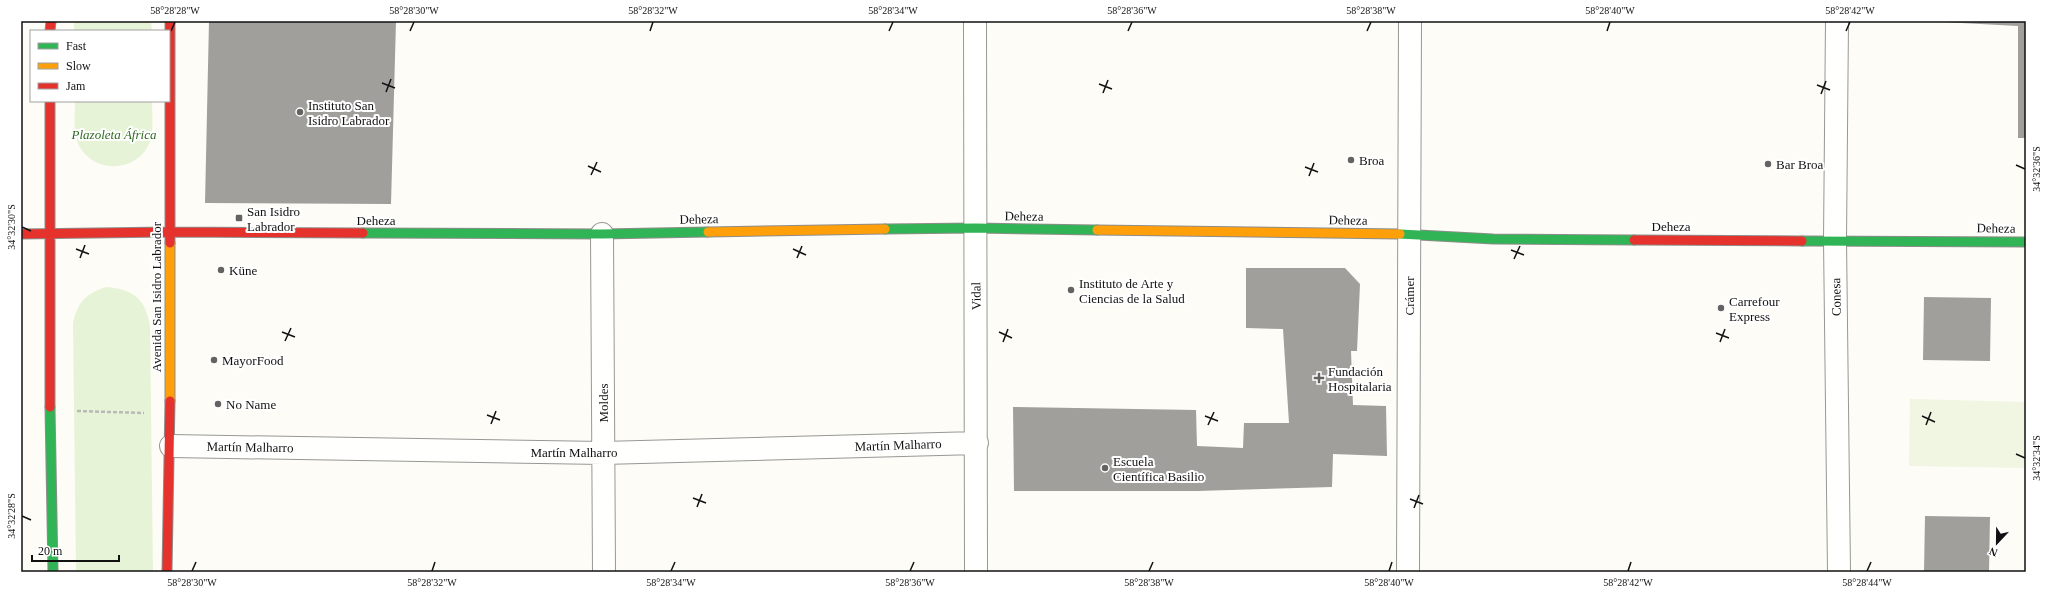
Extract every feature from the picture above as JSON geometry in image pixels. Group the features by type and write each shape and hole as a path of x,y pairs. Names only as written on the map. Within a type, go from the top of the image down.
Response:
{"street":[{"name":"Vidal","path":"975,21 977,443 976,572"},
{"name":"Crámer","path":"1408,572 1410,21"},
{"name":"Conesa","path":"1836,21 1835,240 1839,572"},
{"path":"50,102 50,410 53,572"},
{"name":"Avenida San Isidro Labrador","path":"166,572 171,446 168,232 169,102"},
{"name":"Deheza","path":"21,234 168,232 602,234 975,228 1409,234 1493,239 2026,242"},
{"name":"Moldes","path":"602,234 604,572"},
{"name":"Martín Malharro","path":"171,446 603,453 977,443"}],"path":[{"path":"50,410 170,414"}],"green space":[{"path":"74,21 151,21 152,30 74,30"},
{"name":"Plazoleta África","path":"75,102 152,102 152,132 150,141 145,151 137,159 128,164 108,166 98,163 88,157 78,144 75,126"},
{"path":"106,287 124,290 137,298 145,309 150,326 153,572 76,572 73,323 80,304 88,296"},
{"path":"1910,399 2026,402 2026,468 1909,466"}],"building":[{"name":"Instituto San Isidro Labrador","path":"209,21 396,21 391,204 205,203"},
{"path":"1923,21 2026,21 2026,138 2018,138 2018,26"},
{"name":"Fundación Hospitalaria","path":"1246,268 1345,268 1360,284 1357,351 1351,351 1353,405 1386,406 1387,456 1333,454 1332,487 1197,491 1014,491 1013,407 1196,410 1197,446 1243,448 1244,423 1289,423 1283,329 1246,328"},
{"path":"1924,297 1991,298 1990,361 1923,360"},
{"path":"1925,516 1990,517 1989,572 1924,572"}],"traffic: fast":[{"path":"885,229 975,228 1097,230"},
{"path":"363,233 602,234 708,232"},
{"path":"1400,234 1493,239 1634,240"},
{"path":"1802,241 2026,242"},
{"path":"50,407 53,572"}],"traffic: slow":[{"path":"708,232 885,229"},
{"path":"1097,230 1400,234"},
{"path":"170,243 170,401"}],"traffic: jam":[{"path":"50,30 51,21"},
{"path":"170,21 170,243"},
{"path":"50,102 50,407"},
{"path":"21,234 168,232 363,233"},
{"path":"1634,240 1802,241"},
{"path":"167,572 170,401"}],"place":[{"name":"Instituto San Isidro Labrador","path":"300,112"},
{"name":"Broa","path":"1351,160"},
{"name":"Bar Broa","path":"1768,164"},
{"name":"San Isidro Labrador","path":"239,218"},
{"name":"Küne","path":"221,270"},
{"name":"Instituto de Arte y Ciencias de la Salud","path":"1071,290"},
{"name":"Carrefour Express","path":"1721,308"},
{"name":"MayorFood","path":"214,360"},
{"name":"Fundación Hospitalaria","path":"1319,378"},
{"name":"No Name","path":"218,404"},
{"name":"Escuela Científica Basilio","path":"1105,468"}]}
